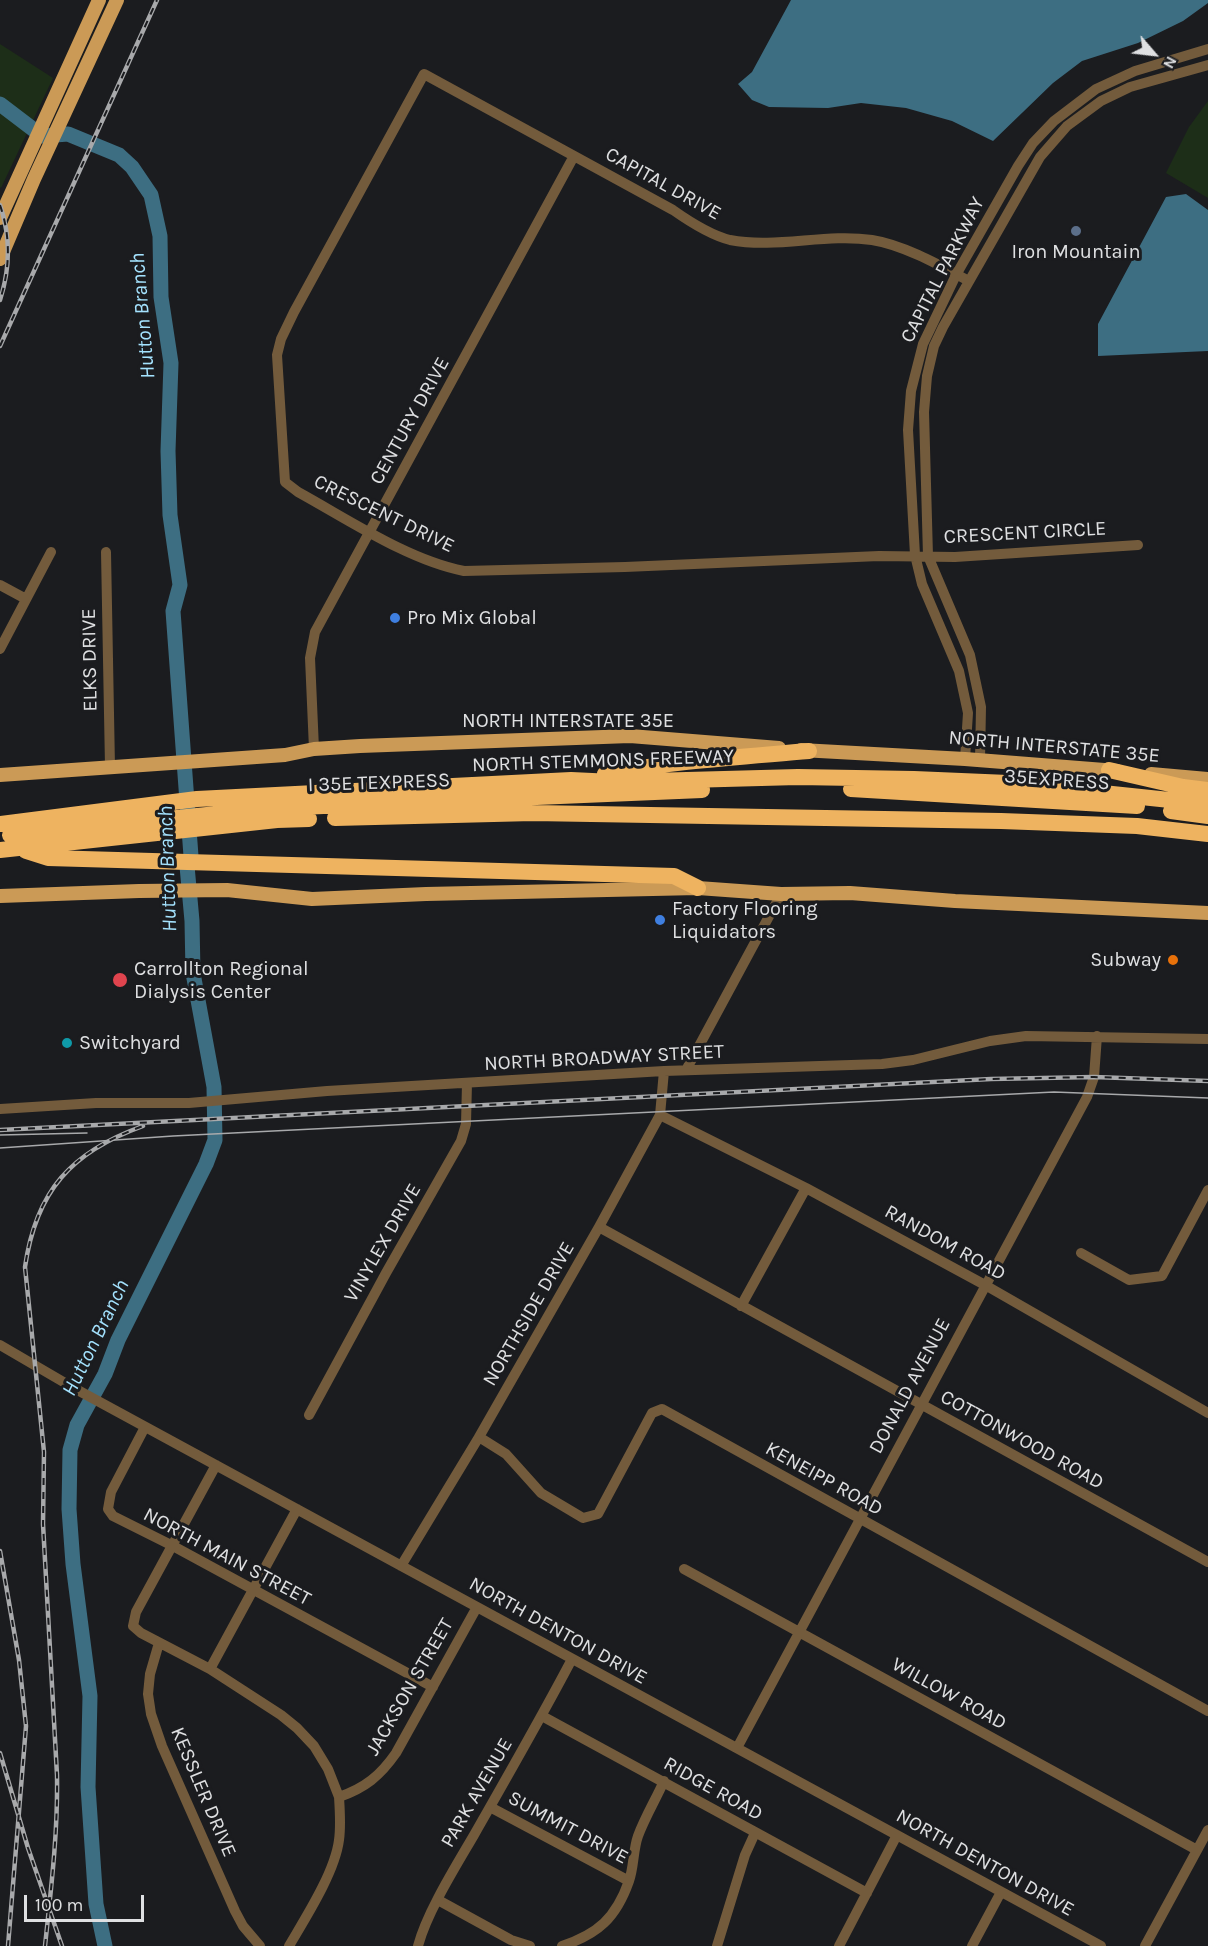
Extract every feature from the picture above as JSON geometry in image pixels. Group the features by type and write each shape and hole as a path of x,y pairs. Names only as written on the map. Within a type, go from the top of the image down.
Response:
{"highway":[{"path":"571,780 631,769 809,751"},
{"path":"1109,770 1184,787 1208,790"},
{"name":"NORTH STEMMONS FREEWAY","path":"0,850 20,849 277,808 571,780 613,782 798,777 914,779 1008,783 1208,804"},
{"name":"I 35E TEXPRESS","path":"0,836 277,808 805,786 904,792"},
{"name":"35EXPRESS","path":"904,792 1144,807 1208,816"},
{"name":"NORTH STEMMONS FREEWAY","path":"0,824 197,799 277,808 1001,821 1137,826 1208,834"},
{"path":"20,849 48,858 674,876 698,888"}],"main road":[{"path":"0,218 99,0"},
{"path":"1,251 117,0"},
{"name":"NORTH INTERSTATE 35E","path":"0,776 285,754 314,749 474,740 630,736 809,751 980,760 1208,779"},
{"path":"0,896 227,890 312,898 698,888 781,894 850,893 955,901 1208,913"}],"street":[{"name":"CAPITAL PARKWAY","path":"965,759 968,713 959,671 922,584 915,555 908,430 911,391 923,344 956,275 1017,166 1033,143 1054,121 1096,89 1135,71 1208,49"},
{"name":"CAPITAL PARKWAY","path":"980,760 981,707 970,655 928,556 924,412 927,376 934,346 1040,157 1075,119 1101,101 1130,87 1208,64"},
{"name":"CAPITAL DRIVE","path":"424,74 673,210 700,228 728,239 751,242 796,242 839,237 873,240 895,245 969,281"},
{"name":"CRESCENT DRIVE","path":"424,74 294,312 278,347 279,402 285,482 298,492 370,532 433,563 465,571 915,555"},
{"name":"CENTURY DRIVE","path":"314,749 310,658 315,632 574,156"},
{"name":"CRESCENT CIRCLE","path":"915,555 955,557 1138,545"},
{"path":"0,648 51,552"},
{"name":"ELKS DRIVE","path":"106,552 110,767"},
{"path":"0,585 26,599"},
{"path":"686,1070 781,894"},
{"name":"NORTH BROADWAY STREET","path":"0,1109 96,1103 189,1103 327,1091 664,1071 882,1064 913,1060 990,1041 1026,1036 1208,1039"},
{"name":"DONALD AVENUE","path":"737,1748 1087,1097 1094,1077 1097,1036"},
{"name":"NORTHSIDE DRIVE","path":"401,1566 479,1437 660,1115 664,1071"},
{"name":"VINYLEX DRIVE","path":"309,1415 461,1141 466,1124 467,1083"},
{"name":"RANDOM ROAD","path":"660,1115 806,1188 985,1285 1208,1413"},
{"path":"741,1306 806,1188"},
{"path":"1082,1253 1130,1280 1162,1276 1208,1190"},
{"name":"COTTONWOOD ROAD","path":"599,1227 1208,1562"},
{"name":"NORTH DENTON DRIVE","path":"0,1345 114,1410 1101,1946"},
{"name":"KENEIPP ROAD","path":"479,1437 506,1454 541,1493 583,1518 598,1514 652,1413 662,1409 1208,1712"},
{"name":"NORTH MAIN STREET","path":"146,1427 111,1492 108,1509 113,1516 173,1546 433,1687"},
{"path":"216,1465 136,1612 134,1626 141,1633 210,1669 281,1715 314,1746 328,1769 339,1797 341,1819 339,1841 334,1860 289,1946"},
{"path":"210,1669 297,1509"},
{"name":"WILLOW ROAD","path":"684,1569 1197,1851"},
{"name":"JACKSON STREET","path":"339,1797 360,1790 385,1768 477,1607"},
{"name":"KESSLER DRIVE","path":"159,1643 150,1674 148,1694 151,1714 162,1746 235,1911 243,1926 260,1946"},
{"name":"PARK AVENUE","path":"418,1946 438,1900 572,1659"},
{"name":"RIDGE ROAD","path":"542,1716 867,1893"},
{"path":"562,1946 599,1930 612,1913 629,1881 638,1836 664,1781"},
{"name":"SUMMIT DRIVE","path":"490,1807 629,1881"},
{"path":"1145,1946 1208,1830"},
{"path":"717,1946 745,1855 756,1833"},
{"path":"839,1946 897,1835"},
{"path":"972,1946 1001,1892"},
{"path":"438,1900 511,1940 530,1946"}],"green space":[{"path":"0,44 53,78 1,188 0,187"},
{"path":"1208,101 1208,198 1166,173 1189,127"}],"water":[{"path":"791,0 1208,0 1208,3 1183,21 1138,43 1082,61 1053,83 993,141 952,121 906,108 861,103 828,108 769,107 752,100 738,84 752,72"},
{"path":"1186,194 1208,210 1208,351 1098,356 1098,324 1166,197"}],"waterway":[{"name":"Hutton Branch","path":"0,104 42,136 68,134 119,155 132,167 151,195 160,236 161,297 171,363 168,451 170,515 180,585 173,611 191,856 187,866 192,921 193,973 214,1087 215,1140 206,1164 118,1340 105,1374 77,1425 70,1450 69,1509 73,1564 90,1696 88,1787 96,1904 105,1946"}],"tram line":[{"path":"0,1148 173,1136 1054,1092 1208,1098"},
{"path":"0,1135 87,1133"}],"railway":[{"path":"0,346 157,0"},
{"path":"0,205 4,217 8,253 6,277 0,300"},
{"path":"0,1130 991,1079 1094,1077 1208,1081"},
{"path":"45,1946 55,1840 57,1775 43,1524 44,1452 25,1267 30,1240 38,1217 48,1196 61,1178 96,1148 143,1126"},
{"path":"0,1551 19,1660 26,1726 8,1946"},
{"path":"0,1753 28,1848 62,1946"}],"place":[{"name":"Iron Mountain","path":"1076,231"},
{"name":"Pro Mix Global","path":"395,618"},
{"name":"Factory Flooring Liquidators","path":"660,920"},
{"name":"Subway","path":"1173,960"},
{"name":"Carrollton Regional Dialysis Center","path":"120,980"},
{"name":"Switchyard","path":"67,1043"}]}
